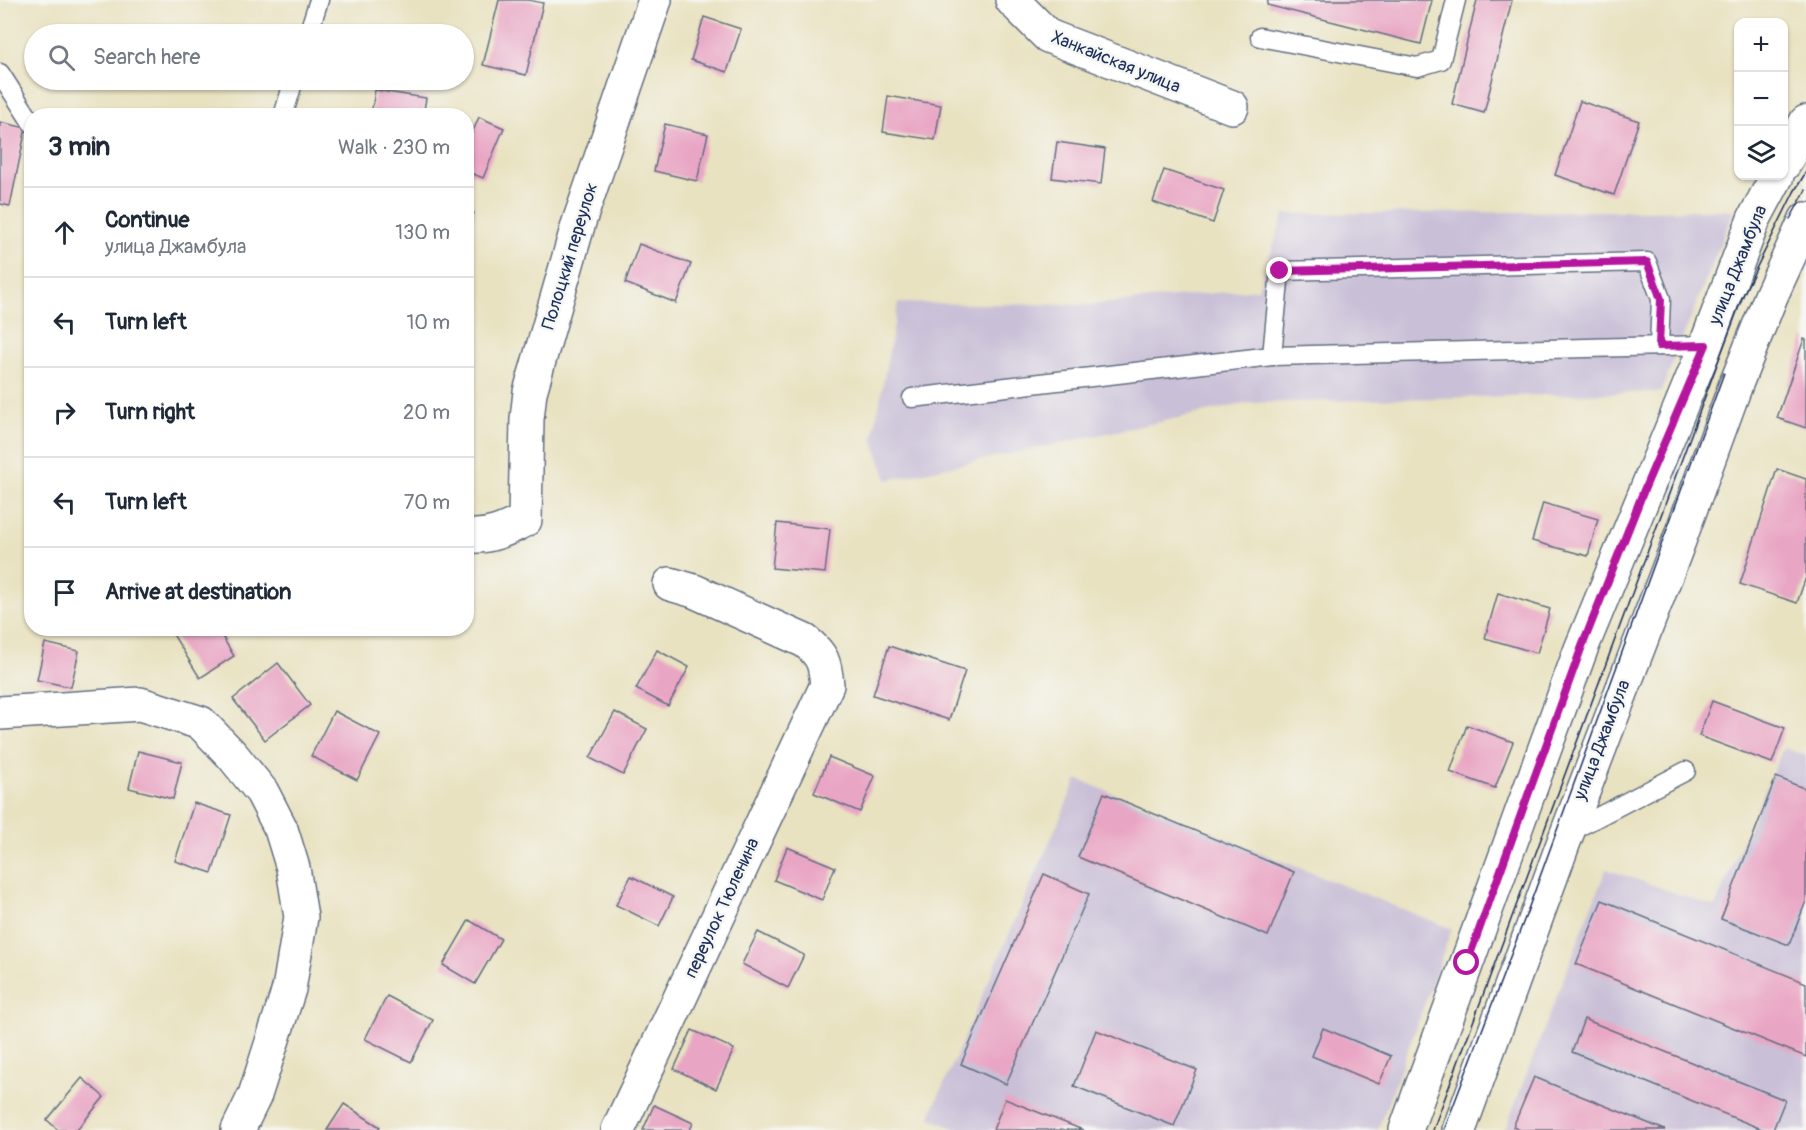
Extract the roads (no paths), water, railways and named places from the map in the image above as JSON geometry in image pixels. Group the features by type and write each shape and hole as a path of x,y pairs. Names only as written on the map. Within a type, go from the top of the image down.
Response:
{"street":[{"name":"Полоцкий переулок","path":"474,537 503,531 525,520 527,419 530,392 579,222 655,0"},
{"name":"Ханкайская улица","path":"1012,0 1048,36 1232,107"},
{"path":"1788,156 1806,122"},
{"name":"улица Джамбула","path":"1406,1130 1581,649 1644,490 1706,345 1754,219 1776,180"},
{"name":"улица Джамбула","path":"1459,1130 1567,833 1676,549 1736,384 1771,296 1806,219"},
{"name":"переулок Тюленина","path":"618,1130 827,685 825,667 819,652 805,641 694,591 670,585"},
{"path":"0,713 140,704 201,723 232,754 262,792 281,829 293,868 301,917 289,989 255,1095 238,1130"}],"lane":[{"path":"311,24 319,0"},
{"path":"1260,37 1418,67 1441,60 1456,0"},
{"path":"0,73 24,110"},
{"path":"285,108 291,90"},
{"path":"1272,356 1280,271 1647,262 1661,299 1659,346"},
{"path":"912,398 1272,356 1706,345"},
{"path":"1567,833 1686,771"}],"tram line":[{"path":"1433,1130 1742,297 1806,172"},
{"path":"1790,219 1806,190"},
{"path":"1444,1130 1526,915 1724,373"}]}
